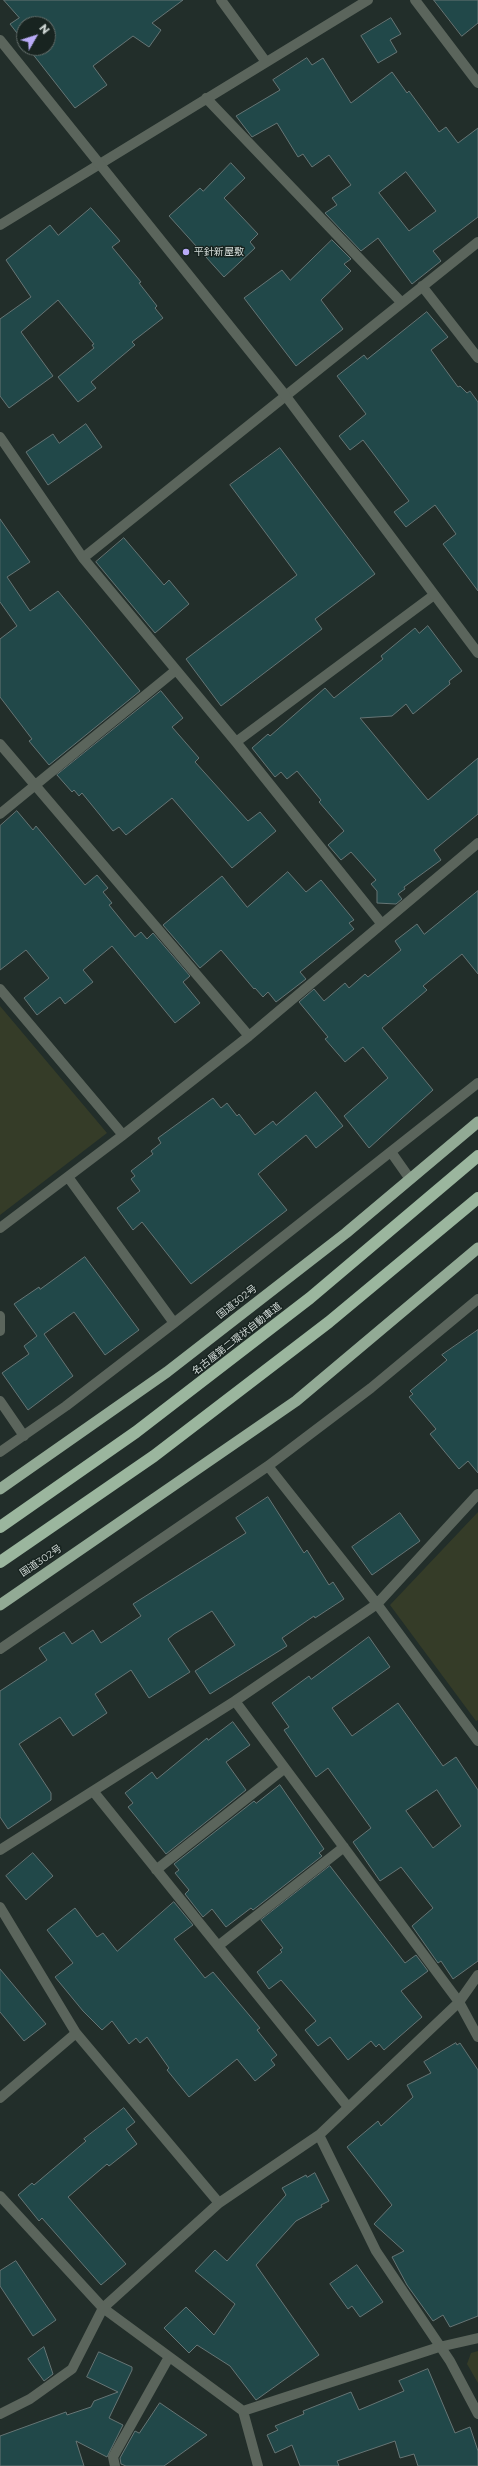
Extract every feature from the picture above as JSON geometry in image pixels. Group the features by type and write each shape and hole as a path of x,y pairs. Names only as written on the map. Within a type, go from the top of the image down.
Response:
{"highway":[{"name":"国道302号","path":"0,1489 167,1372 346,1233 478,1122"},
{"name":"名古屋第二環状自動車道","path":"0,1527 136,1432 310,1298 478,1156"},
{"path":"0,1562 161,1451 330,1322 478,1198"},
{"name":"国道302号","path":"0,1605 296,1401 478,1248"}],"street":[{"path":"221,0 266,62"},
{"path":"0,225 368,0"},
{"path":"415,0 478,83"},
{"path":"0,40 98,164 286,395 478,653"},
{"path":"206,98 402,302"},
{"path":"83,558 478,242"},
{"path":"422,286 478,358"},
{"path":"0,437 83,558 236,742 381,923"},
{"path":"236,742 434,595"},
{"path":"0,814 176,670"},
{"path":"0,744 249,1036"},
{"path":"0,1228 123,1135 249,1036 381,923 478,843"},
{"path":"0,989 123,1135"},
{"path":"0,1452 24,1436 174,1323 478,1083"},
{"path":"391,1152 410,1179"},
{"path":"68,1177 174,1323"},
{"path":"0,1649 268,1466 371,1388 478,1299"},
{"path":"0,1316 0,1331"},
{"path":"0,1401 24,1436"},
{"path":"268,1466 377,1604 477,1736"},
{"path":"0,1850 236,1701 377,1604 478,1494"},
{"path":"236,1701 459,2002 478,2037"},
{"path":"156,1870 285,1768"},
{"path":"93,1791 348,2107"},
{"path":"218,1946 344,1847"},
{"path":"0,1907 76,2032 219,2203"},
{"path":"0,2414 30,2399 72,2369 103,2308 219,2203 319,2135 459,2002 478,1975"},
{"path":"0,2098 76,2032"},
{"path":"319,2135 376,2251 439,2347 450,2361 478,2414"},
{"path":"0,2196 103,2308 243,2411 258,2466"},
{"path":"243,2411 439,2347 478,2338"},
{"path":"114,2466 113,2457 169,2357"}],"green space":[{"path":"0,1006 107,1133 0,1215"},
{"path":"478,1512 478,1720 476,1721 390,1605"},
{"path":"478,2351 478,2383 467,2364 471,2353"}],"building":[{"path":"4,0 183,0 152,23 161,30 149,47 133,36 93,66 107,85 75,108 34,56 56,56 56,16 17,16"},
{"path":"434,0 478,0 478,23 462,36"},
{"path":"391,18 401,34 390,40 397,52 378,63 361,36"},
{"path":"16,20 16,32 10,24"},
{"path":"307,58 312,65 323,58 351,103 392,72 407,93 409,91 439,132 446,127 458,143 478,128 478,217 433,251 441,261 412,284 378,238 361,251 325,213 337,205 332,198 351,185 329,155 312,167 303,154 298,157 277,123 252,137 236,116 280,90 273,80","holes":["406,172 436,211 409,231 379,193"]},
{"path":"231,163 245,178 224,198 258,234 250,242 255,248 224,277 169,216 200,188 203,191"},
{"path":"91,208 120,241 112,247 141,282 139,283 157,306 155,308 163,318 132,342 135,345 91,382 96,388 78,402 58,377 94,348 92,345 94,344 58,300 21,332 53,376 9,408 0,396 0,319 31,297 6,260 50,225 58,235"},
{"path":"332,240 351,259 344,264 351,271 321,300 343,329 296,366 244,298 282,270 290,280"},
{"path":"427,312 448,337 431,350 458,387 460,386 467,393 470,391 478,402 478,591 443,544 456,534 435,505 406,527 394,512 409,501 363,440 350,450 339,436 366,414 337,376 364,355 367,359"},
{"path":"86,424 102,447 48,485 26,452 53,434 59,443"},
{"path":"280,448 375,574 315,619 322,629 221,706 186,659 297,575 230,485"},
{"path":"0,519 30,562 7,577 30,611 58,591 140,691 49,765 29,741 32,739 0,697 0,639 17,626 0,602"},
{"path":"124,538 164,585 169,580 189,604 155,633 96,562"},
{"path":"428,626 462,671 449,681 450,684 413,714 406,704 392,716 360,718 428,800 478,758 478,814 434,850 441,860 404,887 405,889 398,894 402,899 396,904 377,903 377,891 371,884 376,880 351,852 341,860 328,845 344,831 319,802 321,800 297,771 287,779 281,772 275,777 252,748 268,734 270,736 325,688 334,698 383,659 381,656 415,628 419,633"},
{"path":"161,691 183,718 172,727 199,758 195,762 248,821 260,812 276,831 232,868 172,798 126,835 119,827 113,831 82,793 79,796 74,790 72,792 57,775"},
{"path":"17,811 33,830 36,826 85,885 97,875 108,888 103,892 112,903 109,905 135,937 141,932 147,939 153,933 190,976 183,982 200,1003 175,1023 112,946 83,970 93,982 65,1004 60,997 37,1015 24,998 49,978 26,950 0,970 0,826"},
{"path":"288,872 306,892 321,880 354,920 349,923 354,929 300,972 306,979 276,1002 268,992 263,997 255,988 254,989 221,950 200,968 163,925 222,876 247,907"},
{"path":"478,891 478,974 462,954 423,986 427,990 382,1028 433,1090 369,1148 344,1116 388,1078 363,1047 345,1062 325,1039 328,1037 299,1002 314,989 324,1001 345,983 349,988 365,974 368,977 401,950 395,941 417,924 424,934"},
{"path":"316,1092 343,1126 316,1148 306,1135 258,1174 287,1210 191,1284 142,1222 133,1230 117,1208 140,1191 131,1179 135,1176 131,1171 153,1154 151,1151 161,1143 158,1138 213,1098 221,1108 227,1103 237,1116 239,1114 255,1135 273,1121 276,1125"},
{"path":"85,1257 139,1330 105,1355 74,1312 44,1334 73,1376 28,1410 2,1373 29,1354 24,1346 37,1336 14,1304 39,1287 40,1289"},
{"path":"478,1330 478,1473 468,1461 459,1469 430,1434 436,1429 409,1397 413,1394 410,1391 447,1360 442,1355"},
{"path":"268,1497 304,1553 307,1550 329,1585 333,1582 344,1599 315,1618 314,1616 282,1638 287,1646 210,1694 195,1671 235,1645 212,1611 174,1634 168,1639 190,1672 149,1698 131,1670 95,1694 107,1713 73,1736 60,1717 19,1744 51,1793 51,1800 8,1829 0,1817 0,1691 47,1660 39,1648 64,1632 72,1644 93,1630 101,1643 141,1616 133,1604 246,1533 236,1518"},
{"path":"400,1513 420,1541 372,1575 352,1547"},
{"path":"369,1637 390,1667 332,1708 352,1736 398,1703 443,1766 456,1757 478,1790 478,1961 453,1979 441,1961 438,1963 412,1926 433,1908 401,1867 380,1881 353,1842 371,1828 328,1768 316,1777 284,1730 289,1727 272,1703 309,1676 311,1679","holes":["437,1790 461,1826 433,1848 406,1811"]},
{"path":"233,1722 250,1745 226,1762 246,1790 166,1854 128,1807 133,1803 125,1793 152,1772 157,1779 207,1738 208,1740"},
{"path":"280,1785 324,1849 319,1853 322,1856 253,1910 251,1908 226,1927 212,1909 203,1917 185,1894 189,1890 175,1873 179,1870 174,1864 254,1801 256,1803"},
{"path":"33,1853 53,1876 26,1900 6,1876"},
{"path":"330,1866 405,1963 416,1955 428,1971 401,1991 422,2017 384,2050 379,2044 376,2047 371,2041 348,2060 330,2037 318,2046 305,2030 316,2021 281,1980 269,1989 257,1972 282,1952 280,1950 283,1948 261,1920"},
{"path":"174,1902 193,1925 174,1939 205,1978 213,1972 260,2028 257,2030 277,2055 271,2060 275,2065 255,2081 237,2059 189,2097 167,2070 169,2068 147,2037 140,2043 136,2038 129,2044 112,2021 102,2030 83,2011 55,1977 73,1963 47,1930 75,1908 97,1937 103,1933 117,1951"},
{"path":"0,1969 46,2024 24,2041 0,2012"},
{"path":"456,2043 457,2045 460,2043 478,2070 478,2316 450,2327 443,2315 433,2321 407,2285 392,2257 404,2251 374,2224 392,2205 347,2147 378,2121 381,2126 413,2097 407,2085 431,2073 424,2062"},
{"path":"124,2108 135,2122 126,2129 137,2144 109,2166 107,2164 68,2197 126,2264 101,2285 42,2218 39,2221 18,2195 32,2183 34,2185 86,2141 84,2139"},
{"path":"315,2173 329,2201 321,2205 322,2207 296,2221 256,2265 319,2355 256,2400 230,2366 197,2345 189,2353 164,2328 186,2307 214,2335 235,2304 195,2271 215,2250 227,2261 286,2195 282,2188 306,2175 307,2177"},
{"path":"16,2261 56,2320 33,2336 0,2286 0,2271"},
{"path":"357,2265 383,2302 360,2317 352,2306 348,2309 330,2284"},
{"path":"44,2347 53,2374 44,2381 28,2359"},
{"path":"99,2352 132,2367 132,2370 109,2418 123,2425 107,2457 76,2441 84,2466 0,2466 0,2436 66,2412 67,2415 91,2407 94,2401 118,2392 87,2377"},
{"path":"428,2369 455,2433 470,2427 478,2451 478,2466 418,2466 414,2454 400,2458 395,2441 337,2461 339,2466 300,2466 292,2445 275,2453 267,2435 278,2430 275,2426 304,2414 303,2411 351,2392 359,2410 404,2391 399,2381"},
{"path":"160,2403 207,2435 164,2466 126,2466 121,2464 120,2458 135,2431 139,2433"}],"place":[{"name":"平針新屋敷","path":"186,252"}]}
